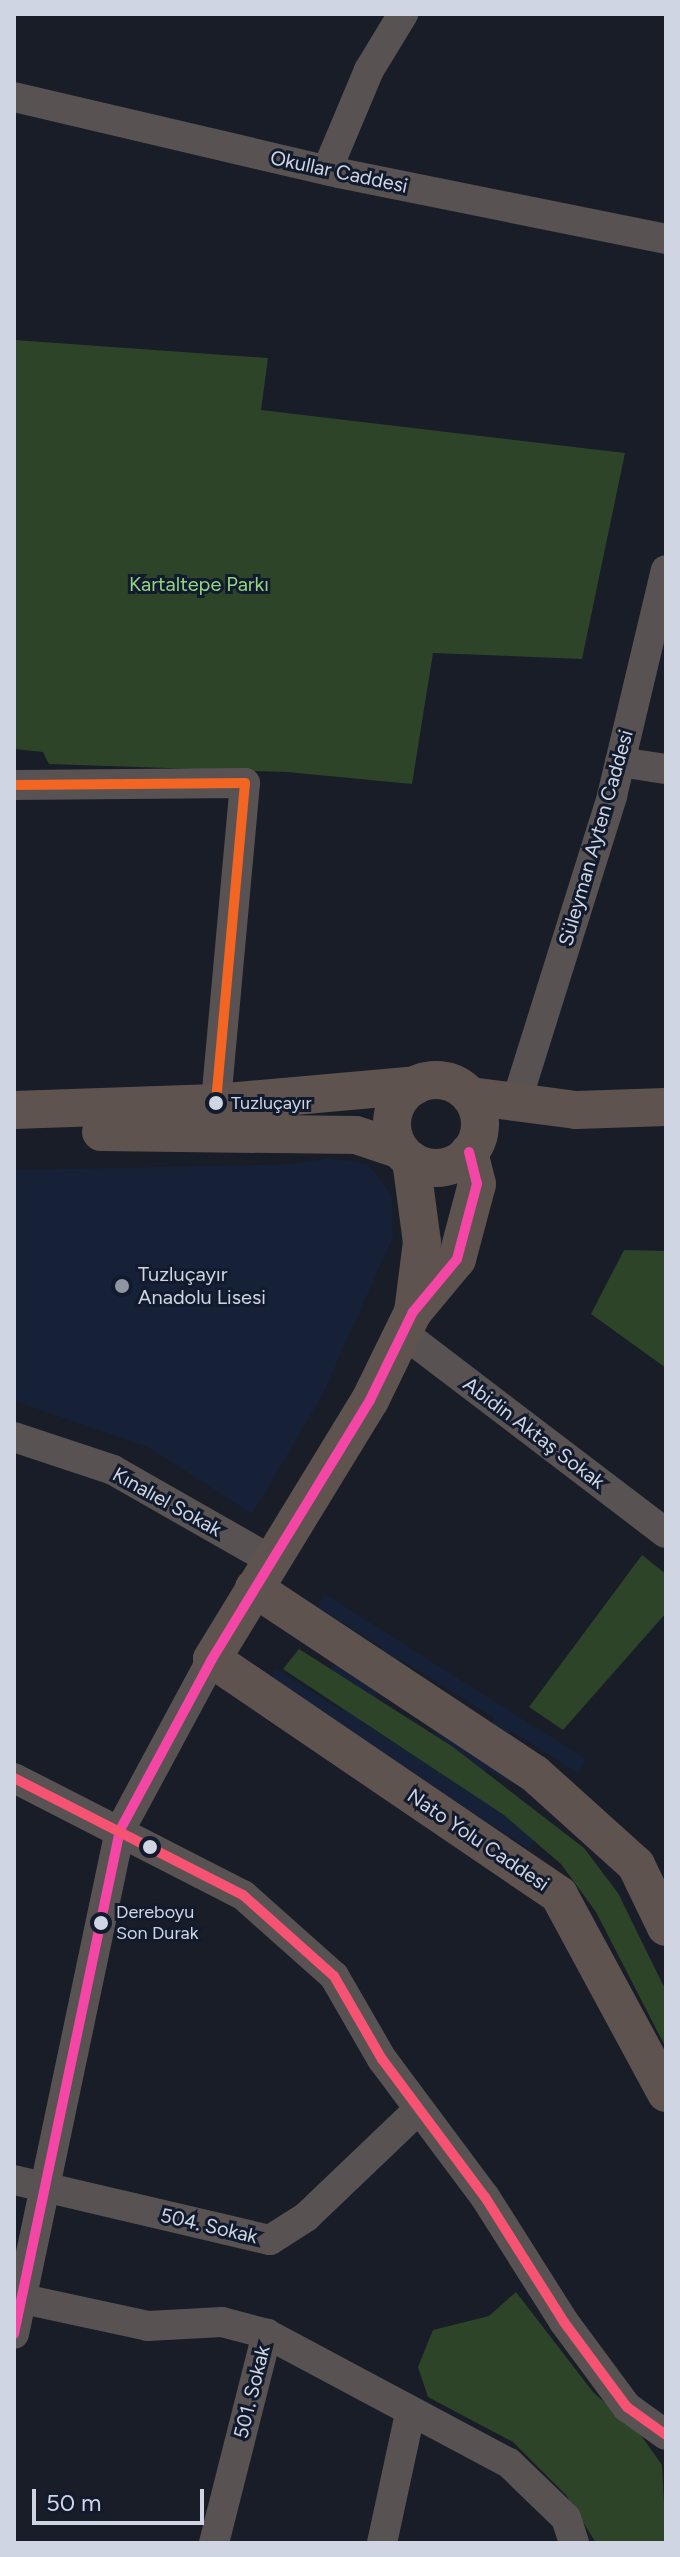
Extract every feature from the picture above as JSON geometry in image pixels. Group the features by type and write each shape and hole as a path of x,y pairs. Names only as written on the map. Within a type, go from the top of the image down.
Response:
{"main road":[{"path":"14,1110 216,1103 450,1083 470,1096 576,1110 666,1107"},
{"path":"408,1323 422,1242 394,1110 416,1085"},
{"path":"14,1135 356,1135 440,1168 461,1162 469,1152 480,1124 470,1096"},
{"path":"212,1659 370,1400 408,1323 457,1259 477,1184 469,1152"},
{"path":"262,1574 535,1774 636,1865 666,1927"},
{"name":"Nato Yolu Caddesi","path":"212,1659 559,1895 666,2093"}],"street":[{"path":"327,170 369,70 403,14"},
{"name":"Okullar Caddesi","path":"14,97 327,170 666,239"},
{"name":"Süleyman Ayten Caddesi","path":"516,1103 620,762 666,570"},
{"path":"620,762 666,769"},
{"path":"14,785 245,783 216,1103"},
{"name":"Abidin Aktaş Sokak","path":"408,1323 666,1533"},
{"name":"Kınalıel Sokak","path":"14,1437 113,1470 262,1574"},
{"path":"14,2334 19,2297 48,2190 86,1976 120,1830 212,1659"},
{"path":"14,1778 243,1895 334,1976 382,2059 627,2407 666,2435"},
{"name":"504. Sokak","path":"14,2180 270,2240 306,2217 419,2109"},
{"path":"19,2297 148,2326 222,2322 267,2334 410,2413 509,2463 566,2518 574,2543"},
{"name":"501. Sokak","path":"214,2543 267,2334"},
{"path":"382,2543 410,2413"}],"shaded area":[{"path":"331,1158 368,1164 392,1195 393,1237 322,1396 252,1514 148,1447 14,1401 14,1170 292,1164"},
{"path":"325,1594 586,1759 578,1773 511,1731 499,1750 520,1763 508,1782 487,1769 472,1792 538,1834 529,1849 267,1684 276,1669 341,1710 355,1688 330,1672 342,1653 368,1669 381,1647 317,1607","holes":["399,1659 494,1718 481,1739 433,1727 453,1780 360,1721"]}],"green space":[{"name":"Kartaltepe Parkı","path":"14,340 268,358 261,410 625,453 582,659 433,653 412,784 287,772 49,764 43,752 14,749"},
{"path":"624,1250 666,1251 666,1368 591,1314"},
{"path":"642,1555 666,1574 666,1613 563,1730 529,1707"},
{"path":"299,1649 453,1747 584,1848 618,1893 666,1991 666,2048 596,1912 561,1864 504,1815 283,1669"},
{"path":"516,2292 593,2392 640,2434 662,2465 666,2543 596,2543 566,2495 513,2442 428,2397 418,2367 433,2330 489,2316"}],"transit line":[{"path":"14,785 245,783 216,1103"},
{"path":"14,2334 120,1830 212,1659 370,1400 413,1312 457,1259 477,1184 469,1152"},
{"path":"14,1778 243,1895 334,1976 382,2059 485,2197 564,2322 627,2407 666,2435"}],"place":[{"name":"Tuzluçayır","path":"216,1103"},
{"name":"Tuzluçayır Anadolu Lisesi","path":"122,1286"},
{"name":"Dereboyu Son Durak","path":"101,1923"}]}
